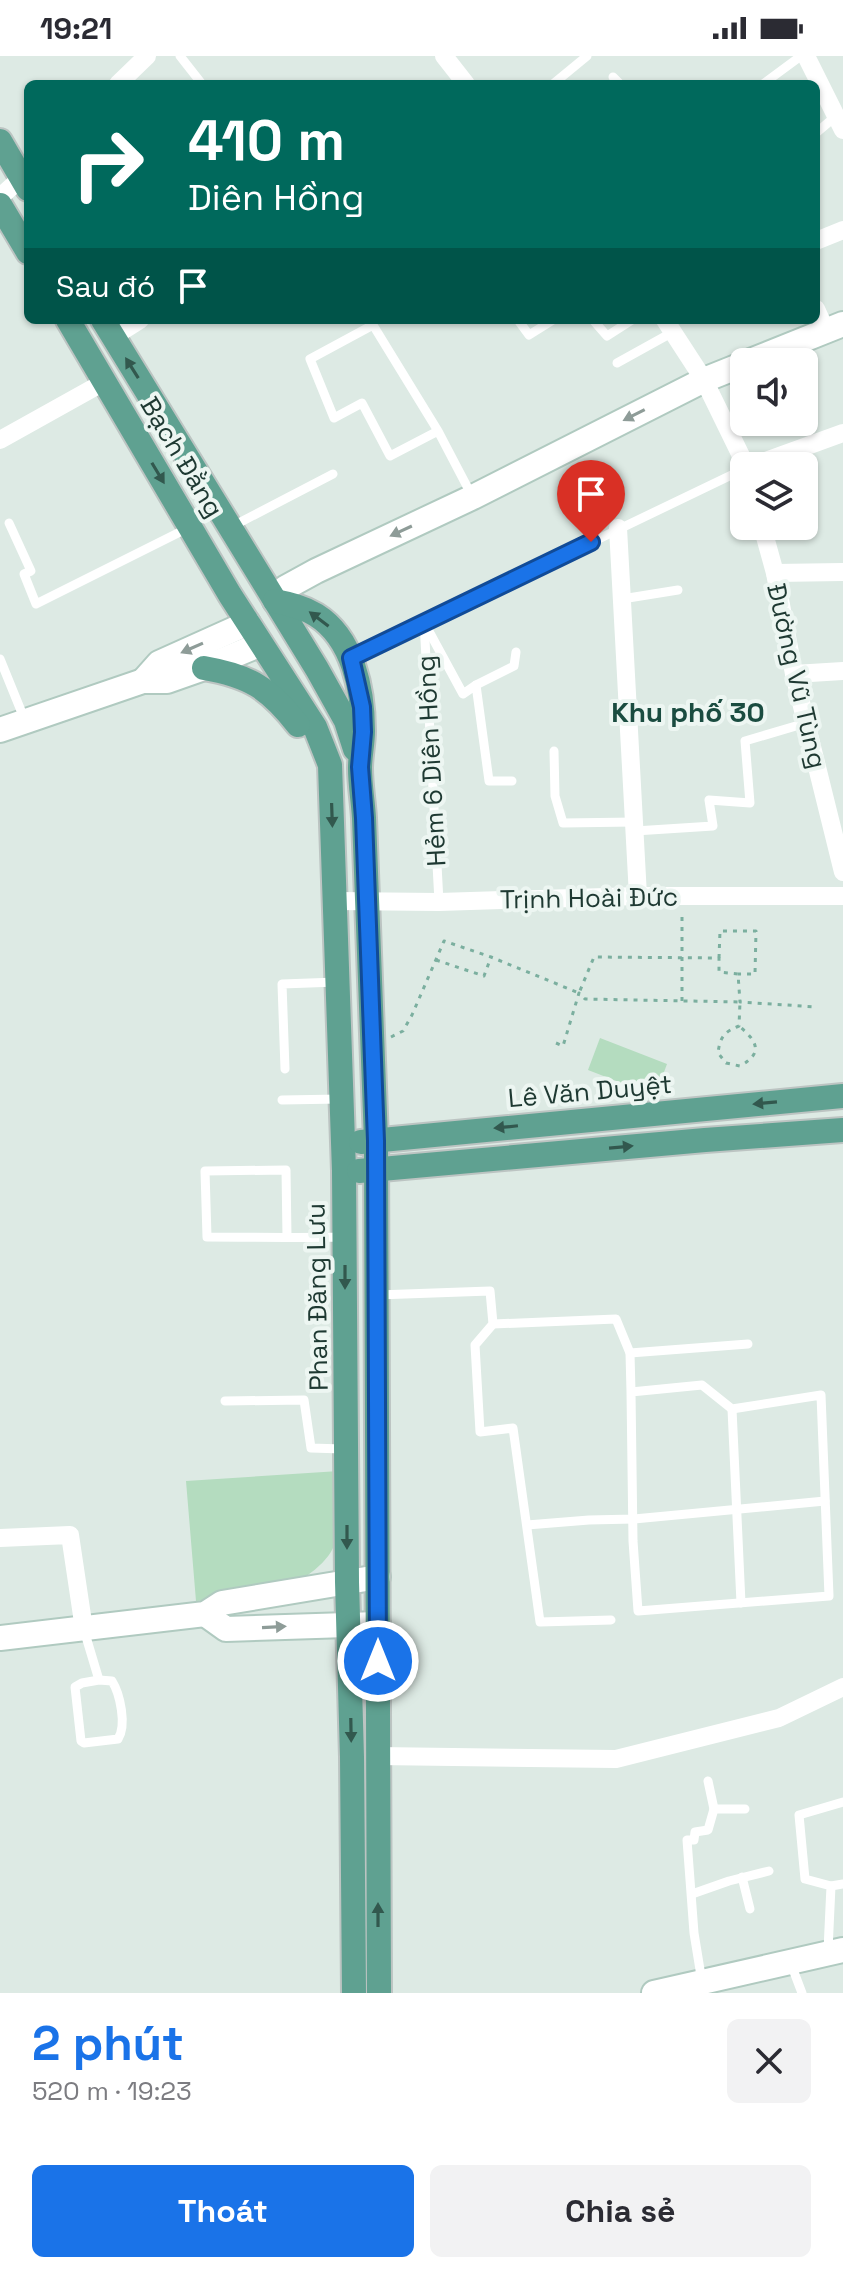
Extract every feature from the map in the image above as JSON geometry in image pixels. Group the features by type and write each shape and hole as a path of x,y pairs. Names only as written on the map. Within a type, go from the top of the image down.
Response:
{"main road":[{"path":"0,141 24,177"},
{"path":"0,205 24,245"},
{"path":"776,348 828,322"},
{"name":"Bạch Đằng","path":"70,324 254,634"},
{"name":"Bạch Đằng","path":"108,329 275,601"},
{"path":"0,730 143,681 167,681 204,668 254,634 285,588 730,369"},
{"path":"275,601 346,721 360,767"},
{"path":"275,601 300,606 319,616 333,630 351,658 362,707 360,767 376,1141 379,1993"},
{"path":"143,681 159,663 254,634 290,627"},
{"name":"Phan Đăng Lưu","path":"254,634 315,727 330,765 344,1171 354,1993"},
{"path":"204,668 232,673 265,690 283,705 330,765"},
{"name":"Lê Văn Duyệt","path":"342,1143 843,1096"},
{"path":"727,1107 730,1138"},
{"path":"344,1171 843,1130"},
{"path":"0,1638 205,1614 222,1603 378,1577"},
{"path":"205,1614 226,1629 378,1624"},
{"path":"353,1834 378,1833"},
{"path":"654,1993 836,1952"}],"street":[{"path":"122,80 147,56"},
{"path":"445,56 463,80"},
{"path":"804,56 817,80"},
{"path":"820,86 840,123"},
{"path":"0,197 24,181"},
{"path":"820,239 843,230"},
{"path":"669,326 704,380 738,452"},
{"path":"0,440 104,382"},
{"path":"791,452 843,433"},
{"path":"618,528 638,896"},
{"name":"Đường Vũ Tùng","path":"766,540 806,723 838,830 843,872"},
{"path":"775,573 843,572"},
{"path":"794,674 843,671"},
{"name":"Trịnh Hoài Đức","path":"335,901 843,896"},
{"path":"0,1538 70,1535 84,1629"},
{"path":"377,1756 616,1759 779,1718 843,1687"}],"lane":[{"path":"180,56 199,80"},
{"path":"558,80 587,56"},
{"path":"769,80 804,56"},
{"path":"820,131 840,123"},
{"path":"521,324 529,335 547,324"},
{"path":"596,324 607,336 626,324"},
{"path":"438,431 390,456 362,403 334,418 310,359 373,325 438,431 473,497"},
{"path":"617,363 669,326"},
{"path":"230,528 333,474"},
{"path":"351,658 730,475"},
{"path":"9,523 31,571 24,574 36,604 191,527"},
{"path":"622,599 678,590"},
{"name":"Hẻm 6 Diên Hồng","path":"424,621 463,694 514,666 516,652"},
{"name":"Hẻm 6 Diên Hồng","path":"424,621 439,902"},
{"path":"0,659 25,722"},
{"name":"Hẻm 6 Diên Hồng","path":"476,685 489,781 512,781"},
{"path":"554,751 555,796 563,823 713,826 709,800 750,803 745,741 806,723"},
{"path":"285,1069 282,984 337,982"},
{"path":"282,1100 340,1099"},
{"path":"287,1237 286,1170 205,1171 207,1237 287,1237 344,1237"},
{"path":"376,1296 490,1291 493,1324 475,1345 480,1432 513,1428 540,1622 611,1620"},
{"path":"493,1324 616,1319 630,1353 634,1519 638,1611 829,1596 821,1395 732,1409 702,1385 631,1392"},
{"path":"630,1353 748,1344"},
{"path":"225,1401 304,1400 311,1448 347,1449"},
{"path":"732,1409 741,1603"},
{"path":"527,1525 634,1519 825,1501"},
{"path":"84,1629 99,1680"},
{"path":"99,1680 112,1681 117,1690 122,1734 118,1739 84,1743 79,1731 75,1687 99,1680"},
{"path":"689,1987 694,1933 687,1840 694,1840 695,1832 708,1830 714,1809 708,1781"},
{"path":"843,1802 799,1815 805,1879 831,1886 843,1884"},
{"path":"714,1809 745,1809"},
{"path":"692,1894 769,1871"},
{"path":"742,1877 750,1909"},
{"path":"831,1886 836,1952"},
{"path":"790,1961 802,1993"}],"path":[{"path":"682,915 682,1001"},
{"path":"720,931 756,931 755,974 719,972 719,958 720,931"},
{"path":"373,1046 403,1031 444,941 579,993 585,999 817,1007"},
{"path":"436,960 484,976 491,957"},
{"path":"556,1043 563,1046 594,957 719,958"},
{"path":"738,974 739,1026"},
{"path":"739,1026 755,1043 755,1053 740,1066 726,1063 718,1053 720,1039 727,1031 739,1026"}],"green space":[{"path":"600,1038 667,1064 655,1096 588,1070"},
{"path":"339,1471 336,1540 328,1556 315,1570 272,1594 196,1601 186,1481"}],"district":[{"name":"Khu phố 30","path":"688,712"}],"route":[{"path":"378,1661 376,1141 360,767 362,707 351,658 591,542"}]}
